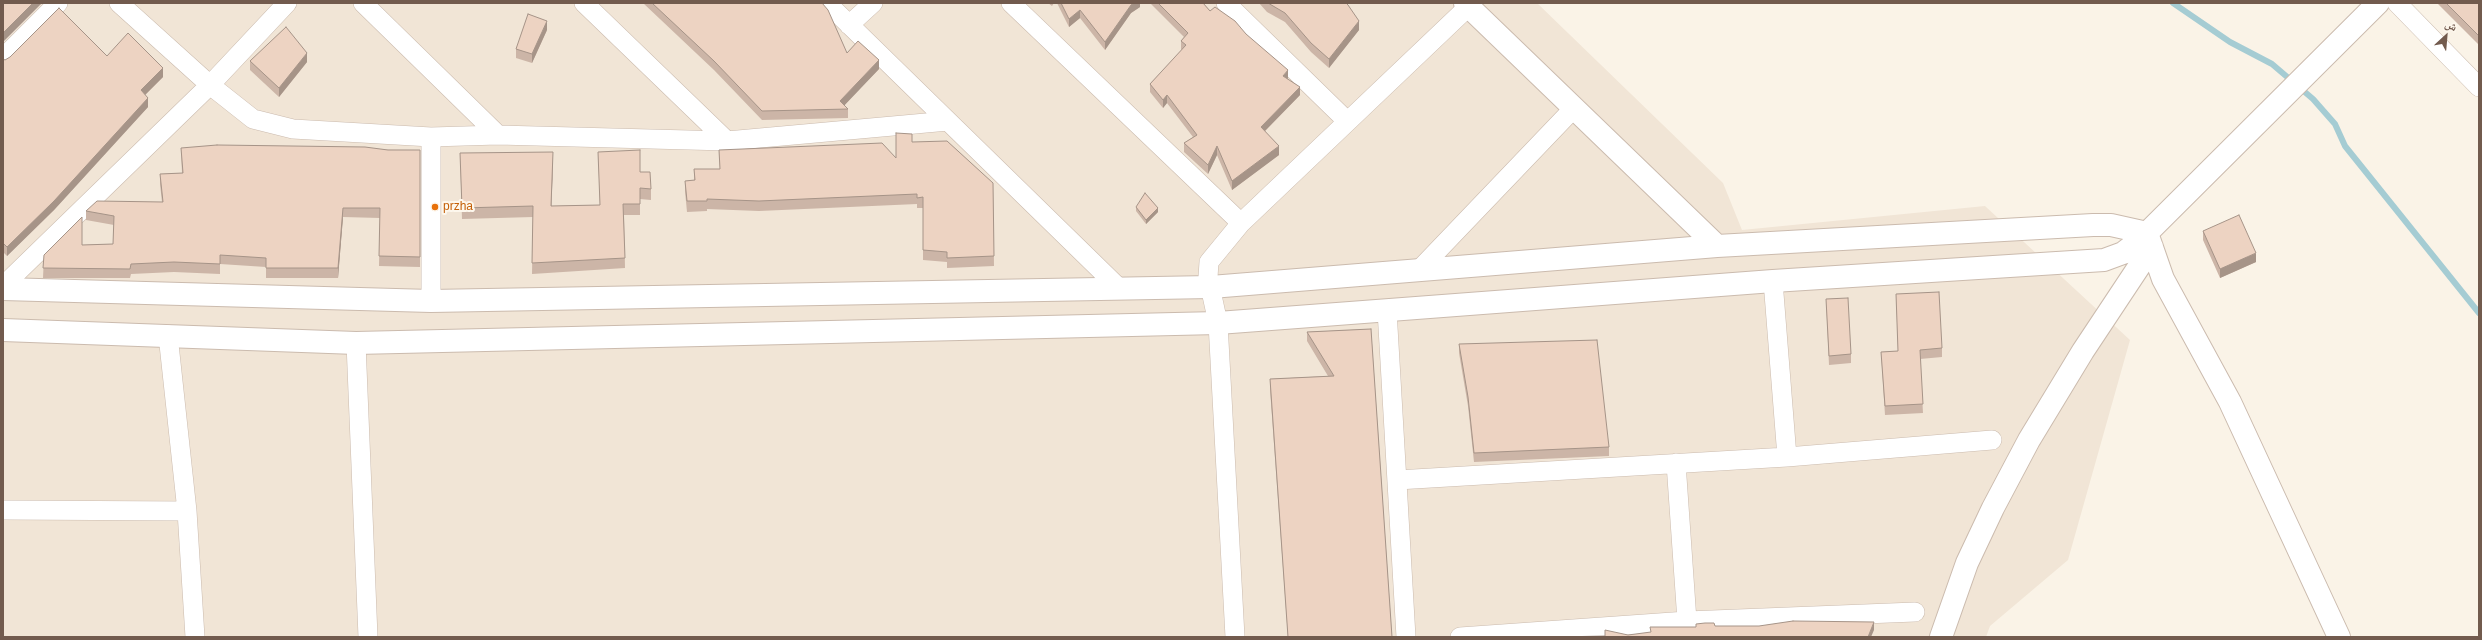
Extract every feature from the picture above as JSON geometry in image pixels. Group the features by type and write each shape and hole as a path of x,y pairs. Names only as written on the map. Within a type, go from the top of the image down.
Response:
{"street":[{"path":"3,58 58,3"},
{"path":"119,3 210,85 254,119 293,129 431,137 498,135 727,141 948,121"},
{"path":"3,286 210,85 287,3"},
{"path":"363,3 498,135"},
{"path":"584,3 727,141"},
{"path":"827,3 1119,288"},
{"path":"849,25 873,3"},
{"path":"1011,3 1240,223"},
{"path":"1226,3 1347,121"},
{"path":"1941,637 1967,564 1993,508 2026,447 2149,240 2310,70 2378,3"},
{"path":"2398,3 2479,87"},
{"path":"1235,637 1218,323 1208,268 1211,257 1240,223 1467,5 1717,246"},
{"path":"1419,270 1574,108"},
{"path":"430,301 431,137"},
{"path":"3,289 430,301 1211,287 1717,246 2111,225 2149,240 2163,279 2230,402 2339,637"},
{"path":"3,330 356,343 1218,323 1773,281 2104,260 2123,253 2149,240"},
{"path":"1773,281 1787,457"},
{"path":"1387,310 1406,637"},
{"path":"168,335 187,511 195,637"},
{"path":"356,343 368,637"},
{"path":"1397,480 1787,457 1992,440"},
{"path":"1676,463 1687,621"},
{"path":"3,510 187,511"},
{"path":"1460,637 1687,621 1915,612"}],"shaded area":[{"path":"3,3 1537,3 1723,183 1742,230 1985,206 2130,340 2068,560 1990,626 1986,637 3,637"}],"building":[{"path":"3,3 33,3 3,33"},
{"path":"652,3 822,3 828,10 847,53 858,41 879,60 840,101 848,109 762,111 714,61"},
{"path":"1061,3 1134,3 1131,5 1105,42 1080,10 1069,19"},
{"path":"1158,3 1203,3 1210,11 1215,7 1235,21 1246,34 1288,70 1283,76 1300,87 1261,127 1279,146 1232,181 1217,146 1208,165 1184,143 1197,135 1167,95 1163,100 1150,84 1186,45 1181,41 1188,33"},
{"path":"1268,3 1346,3 1359,21 1329,59 1311,43 1285,13"},
{"path":"2446,3 2479,3 2479,36"},
{"path":"59,8 107,56 128,33 163,68 141,90 148,98 54,201 7,247 3,243 3,59 5,60 10,57"},
{"path":"528,14 547,21 532,54 516,49"},
{"path":"286,27 307,53 279,88 250,61"},
{"path":"896,133 912,134 912,142 947,141 993,183 994,256 947,258 947,252 923,250 923,197 917,198 917,194 759,201 707,199 707,201 687,201 685,181 695,180 694,169 720,169 719,150 882,143 896,158"},
{"path":"217,145 365,147 388,150 420,150 420,257 379,256 380,208 343,208 338,268 266,268 266,258 220,255 220,264 174,262 131,264 130,269 43,268 44,255 82,217 82,245 113,244 114,216 86,211 97,201 163,202 160,174 183,173 181,148"},
{"path":"640,150 640,172 650,172 651,189 640,188 640,204 623,204 625,258 532,263 533,206 462,208 460,153 553,152 551,206 600,205 598,152"},
{"path":"1145,193 1158,208 1146,220 1136,207"},
{"path":"2239,215 2256,253 2220,269 2203,231"},
{"path":"1939,292 1942,348 1920,350 1923,404 1885,406 1881,352 1898,351 1896,294"},
{"path":"1848,298 1851,354 1829,356 1826,299"},
{"path":"1371,329 1392,637 1288,637 1270,379 1334,376 1307,332"},
{"path":"1597,340 1609,447 1474,453 1468,397 1459,344"},
{"path":"1793,621 1874,622 1868,637 1559,637 1605,636 1605,630 1628,635 1651,632 1650,627 1696,627 1696,624 1705,623 1714,623 1715,626 1759,626"}],"waterway":[{"path":"2173,3 2230,42 2272,64 2313,99 2335,124 2345,146 2479,313"}],"place":[{"name":"przha","path":"435,207"}]}
